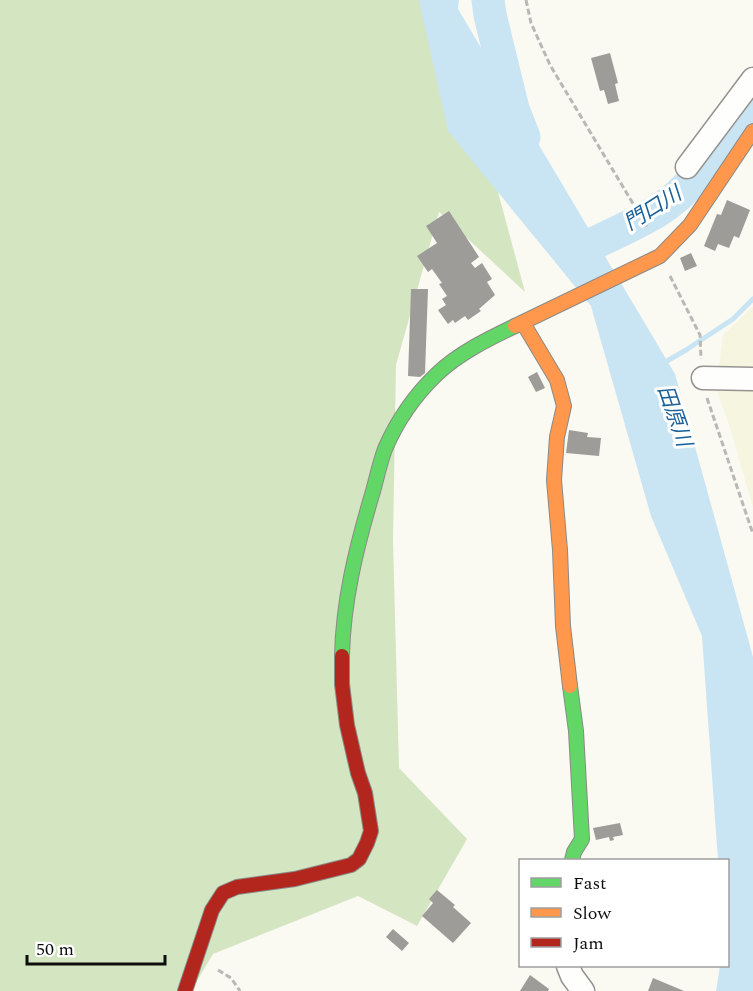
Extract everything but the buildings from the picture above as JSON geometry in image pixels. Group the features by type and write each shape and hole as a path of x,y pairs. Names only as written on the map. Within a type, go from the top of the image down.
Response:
{"street":[{"path":"185,991 212,910 223,893 237,887 295,879 351,865 359,859 368,843 371,831 365,793 347,725 342,684 343,626 358,543 385,450 399,422 414,399 438,373 467,352 660,256 690,225 699,169 753,80"},
{"path":"699,169 753,131"},
{"path":"526,322 557,380 564,406 557,437 554,480 563,626 576,732 582,839 572,859"},
{"path":"703,378 753,379"},
{"path":"568,967 583,991"}],"path":[{"path":"526,0 531,23 550,65 647,227"},
{"path":"193,966 212,967 231,978 240,991"}],"green space":[{"path":"0,0 425,0 488,155 525,292 439,212 396,365 393,541 399,768 467,839 417,926 358,896 213,954 191,991 0,991"},
{"path":"753,307 753,367 719,366 723,335"},
{"path":"753,378 753,507 729,424 715,386"}],"water":[{"path":"419,0 459,0 458,9 675,374 753,657 753,991 716,991 720,967 729,967 729,859 718,859 702,636 651,516 591,306 448,131"}],"waterway":[{"name":"田原川","path":"488,0 513,109 524,137"},
{"name":"門口川","path":"586,247 639,221 671,202 709,162 753,102"},
{"path":"662,364 733,319 753,299"}],"traffic: fast":[{"path":"342,656 345,616 355,556 381,461 395,428 421,391 446,366 474,347 515,326"},
{"path":"570,686 576,731 582,839 572,859"}],"traffic: slow":[{"path":"515,326 660,256 690,225 753,131"},
{"path":"523,323 557,380 564,406 557,437 554,480 563,626 570,686"}],"traffic: jam":[{"path":"185,991 212,910 223,893 237,887 295,879 351,865 359,859 367,843 371,831 365,793 347,725 342,684 342,656"}]}
